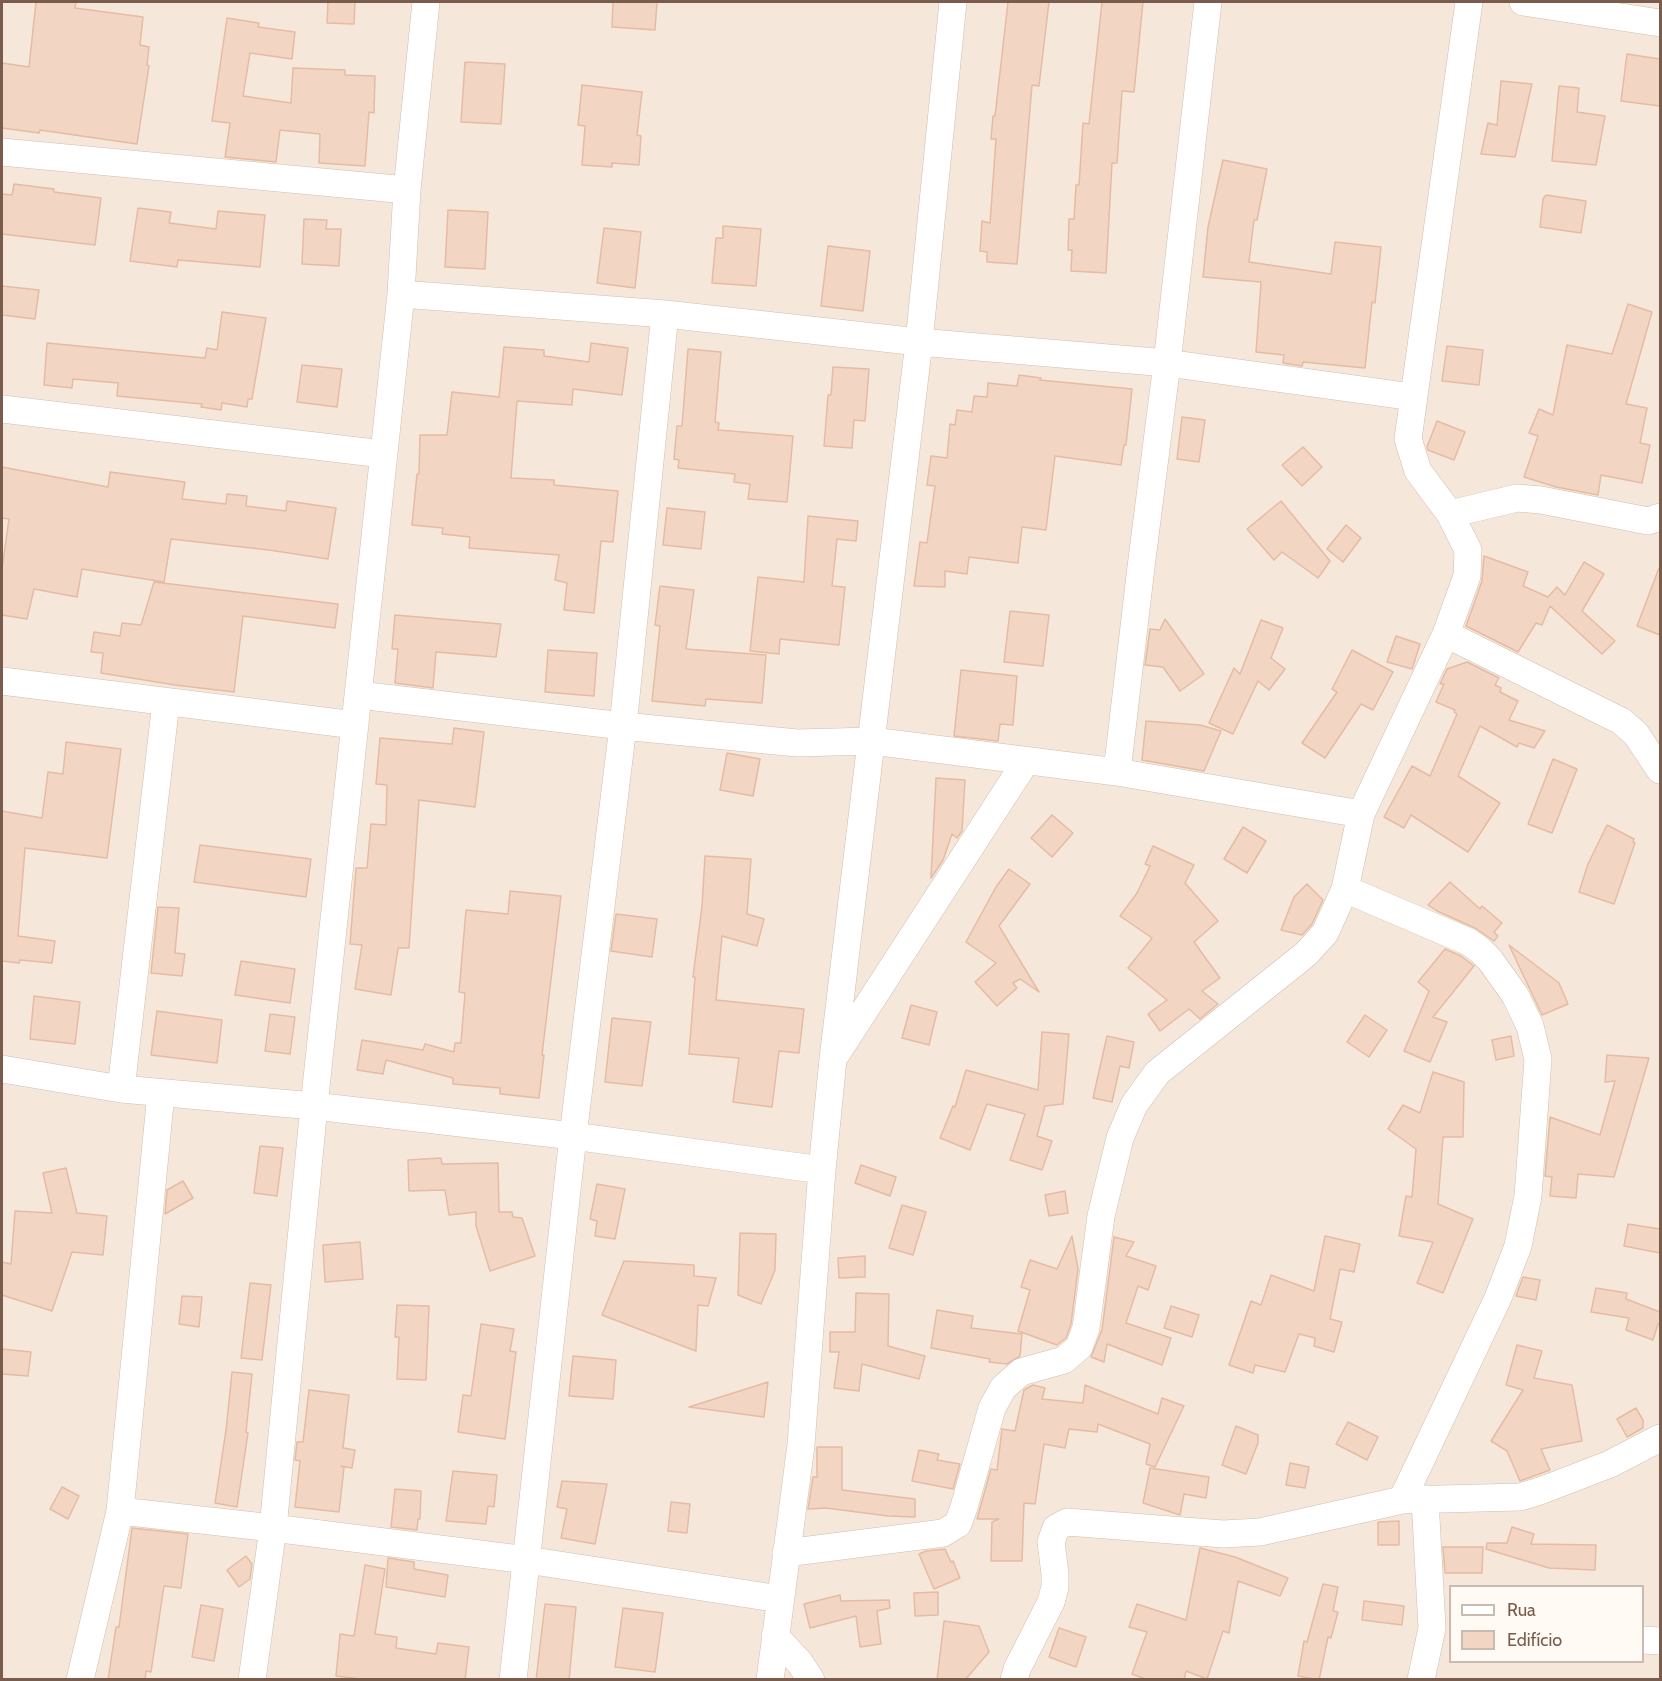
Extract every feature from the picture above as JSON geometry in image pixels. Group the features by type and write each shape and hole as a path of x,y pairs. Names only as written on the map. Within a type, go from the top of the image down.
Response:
{"street":[{"path":"252,1680 273,1528 314,1106 401,294 407,190 426,2"},
{"path":"770,1680 801,1444 833,1059 919,342 953,2"},
{"path":"1117,772 1208,2"},
{"path":"786,1553 943,1533 957,1524 964,1508 992,1408 1003,1388 1021,1372 1064,1360 1079,1347 1086,1328 1101,1216 1120,1138 1134,1105 1157,1073 1306,954 1325,933 1345,889 1361,814 1446,634 1467,576 1468,550 1450,514 1418,471 1408,439 1469,2"},
{"path":"1523,2 1660,23"},
{"path":"2,152 407,190"},
{"path":"401,294 665,314 919,342 1167,363 1413,396"},
{"path":"513,1680 573,1136 623,726 665,314"},
{"path":"2,409 383,454"},
{"path":"1450,514 1517,498 1541,500 1648,521 1660,517"},
{"path":"1446,634 1621,721 1636,734 1660,770"},
{"path":"2,681 355,725"},
{"path":"359,695 623,726 797,743 872,741 1117,772 1361,814"},
{"path":"121,1089 166,702"},
{"path":"833,1059 1026,761"},
{"path":"1345,889 1469,942 1480,950 1515,995 1530,1026 1538,1059 1528,1196 1518,1245 1413,1500 1441,1630 1421,1680"},
{"path":"2,1070 121,1089 314,1106 573,1136 822,1170"},
{"path":"80,1680 120,1511 161,1093"},
{"path":"1014,1680 1017,1669 1052,1602 1055,1574 1051,1542 1056,1528 1067,1522 1232,1534 1260,1532 1413,1500 1520,1497 1611,1464 1660,1438"},
{"path":"120,1511 527,1560 780,1599"},
{"path":"776,1636 800,1663 811,1680"},
{"path":"1644,1640 1660,1641"}],"shaded area":[{"path":"2,2 1660,2 1660,1679 2,1680"}],"building":[{"path":"36,2 76,2 75,8 143,17 140,45 149,47 147,65 149,66 137,144 40,130 39,133 2,128 2,63 29,67"},
{"path":"328,2 355,2 354,24 327,23"},
{"path":"613,2 657,2 655,30 612,27"},
{"path":"1008,2 1049,2 1039,86 1032,85 1017,264 987,262 987,252 980,251 982,221 990,223 996,139 991,139"},
{"path":"1102,2 1143,2 1134,92 1122,91 1117,163 1112,163 1106,273 1071,271 1072,250 1068,250 1069,219 1074,219 1076,185 1079,185 1083,123 1089,124"},
{"path":"227,18 259,23 258,27 295,32 292,59 250,53 243,96 291,103 293,68 345,70 345,75 375,76 374,113 369,112 365,166 319,163 320,134 280,130 276,162 225,157 230,123 212,121"},
{"path":"1627,54 1660,59 1660,106 1621,101"},
{"path":"465,62 505,64 501,124 461,122"},
{"path":"1501,81 1532,84 1515,157 1481,154 1488,123 1497,125"},
{"path":"582,85 642,92 637,135 641,136 639,165 612,163 612,167 582,165 585,126 578,125"},
{"path":"1559,86 1579,88 1577,112 1605,116 1596,165 1552,161"},
{"path":"1223,160 1267,169 1257,220 1254,220 1249,262 1331,274 1335,242 1381,247 1365,368 1303,362 1302,366 1283,363 1284,355 1256,352 1261,282 1203,277 1208,227"},
{"path":"14,184 101,198 95,245 2,234 2,194 12,195"},
{"path":"1546,195 1586,201 1581,233 1540,227 1543,199"},
{"path":"138,208 171,212 169,223 216,229 218,211 265,215 260,267 178,260 177,267 130,261"},
{"path":"448,210 488,212 485,269 445,267"},
{"path":"304,219 327,220 326,229 341,229 339,266 302,264"},
{"path":"723,226 761,229 756,286 712,283 716,238 723,238"},
{"path":"604,228 641,232 635,288 597,283"},
{"path":"828,246 870,251 863,311 821,306"},
{"path":"2,286 39,290 35,319 2,315"},
{"path":"1628,304 1652,312 1626,404 1647,408 1640,443 1650,445 1642,483 1601,475 1598,495 1556,487 1524,477 1538,436 1529,433 1539,409 1553,415 1567,345 1612,354"},
{"path":"222,312 266,318 252,399 248,399 247,407 222,403 221,410 201,407 202,404 117,396 118,383 73,379 72,388 44,385 47,343 205,358 207,348 217,350"},
{"path":"591,343 628,348 622,395 573,389 572,405 517,401 511,478 554,480 554,485 618,491 613,542 601,541 594,613 564,610 567,583 555,580 559,555 469,548 470,537 442,534 443,528 412,525 417,474 419,474 420,435 447,435 452,392 499,397 504,347 544,350 544,356 589,362"},
{"path":"1447,346 1483,350 1479,385 1442,381"},
{"path":"688,349 721,352 715,422 719,423 718,430 793,436 787,502 748,499 750,484 734,482 735,474 678,468 679,460 674,459 677,426 682,426"},
{"path":"302,365 342,369 337,407 297,402"},
{"path":"833,367 869,369 865,421 854,420 852,448 824,446"},
{"path":"1019,375 1041,378 1040,380 1132,389 1126,445 1124,445 1121,465 1055,456 1046,530 1022,527 1018,563 969,557 967,574 945,571 945,587 914,586 920,542 927,543 935,486 927,485 931,456 947,458 950,424 955,425 957,410 972,412 974,396 987,397 988,383 1017,386"},
{"path":"1182,417 1205,420 1199,462 1177,459"},
{"path":"1437,421 1465,432 1454,460 1428,450 1427,447"},
{"path":"1303,447 1322,467 1302,486 1282,465"},
{"path":"2,467 108,487 110,472 185,482 182,499 226,504 227,494 247,496 246,506 286,511 287,501 336,508 328,559 171,539 164,582 82,569 77,597 34,589 27,619 2,615 2,569 9,519 2,518"},
{"path":"1281,501 1330,561 1318,578 1282,552 1274,560 1247,529"},
{"path":"667,508 705,512 701,549 663,545"},
{"path":"808,516 858,521 856,541 837,539 832,586 845,587 839,645 780,639 779,654 750,651 758,577 804,582"},
{"path":"1346,525 1361,538 1343,562 1327,549"},
{"path":"1484,556 1528,572 1523,586 1548,597 1557,587 1565,595 1584,562 1604,574 1582,611 1615,641 1602,654 1550,606 1542,625 1536,623 1518,652 1466,626 1482,581"},
{"path":"1660,568 1660,635 1637,626"},
{"path":"154,582 338,604 335,628 243,616 234,692 101,673 103,653 91,652 94,632 120,636 122,623 141,625"},
{"path":"660,586 694,590 686,649 766,655 762,703 706,699 705,706 652,701 660,626 655,625"},
{"path":"1010,611 1049,615 1043,666 1004,662"},
{"path":"395,615 501,624 496,657 436,652 433,688 395,683 398,649 392,649"},
{"path":"1165,619 1204,674 1180,691 1163,667 1145,665 1150,629 1160,630"},
{"path":"1261,620 1283,628 1271,658 1285,669 1269,690 1258,681 1233,734 1209,723 1234,668 1240,674"},
{"path":"1396,636 1420,644 1412,669 1387,662"},
{"path":"548,650 597,653 594,696 545,692"},
{"path":"1352,650 1393,672 1373,710 1361,704 1325,758 1302,743 1337,692 1332,689"},
{"path":"1467,662 1499,678 1495,685 1501,688 1500,692 1518,701 1509,720 1545,731 1534,748 1519,743 1517,747 1480,726 1458,776 1500,803 1468,852 1411,815 1404,828 1384,817 1412,766 1430,776 1457,714 1455,710 1436,702 1444,684 1440,684 1447,669"},
{"path":"961,670 1017,676 1013,725 1000,724 998,741 954,736"},
{"path":"1146,721 1200,725 1221,731 1204,771 1142,760"},
{"path":"454,728 484,732 475,807 419,800 409,948 398,948 391,995 355,989 362,945 350,944 356,868 367,868 371,824 386,825 387,785 376,784 380,738 452,744"},
{"path":"66,742 121,749 107,858 25,848 18,936 55,941 52,963 2,961 2,811 42,818 48,772 63,774"},
{"path":"727,753 760,759 753,796 720,790"},
{"path":"1553,759 1577,769 1552,833 1528,824"},
{"path":"936,778 965,780 962,831 957,838 952,834 943,860 931,878"},
{"path":"1052,815 1073,833 1052,857 1031,838"},
{"path":"1607,825 1634,839 1635,843 1614,904 1579,892 1588,864"},
{"path":"1243,827 1266,841 1247,873 1224,859"},
{"path":"200,845 311,859 306,897 194,882"},
{"path":"1153,846 1194,865 1185,883 1218,921 1194,942 1220,978 1202,991 1218,1004 1200,1019 1189,1009 1160,1031 1148,1014 1167,1000 1128,968 1152,938 1120,916 1137,893 1150,866 1145,864"},
{"path":"705,856 751,859 747,914 764,919 757,946 722,936 716,1000 804,1009 799,1053 779,1051 772,1107 733,1102 739,1058 689,1054 695,977 693,977 702,906"},
{"path":"1009,869 1030,884 999,926 1039,992 1020,979 1013,983 1017,988 997,1006 975,982 996,963 966,942 996,887"},
{"path":"1450,882 1480,909 1482,906 1502,923 1494,932 1498,936 1494,941 1475,928 1428,905"},
{"path":"1307,884 1323,900 1312,924 1302,935 1281,930 1294,897"},
{"path":"510,891 561,896 539,1098 500,1094 500,1088 453,1084 453,1078 386,1060 383,1074 357,1070 362,1040 423,1050 425,1044 454,1052 455,1043 461,1043 465,993 459,992 466,910 508,914"},
{"path":"158,907 179,908 175,953 185,954 182,976 151,973"},
{"path":"616,914 657,919 652,957 611,951"},
{"path":"1509,945 1559,983 1568,1004 1542,1015"},
{"path":"1445,949 1461,956 1474,966 1433,1017 1447,1022 1430,1062 1404,1051 1429,991 1418,982"},
{"path":"241,961 295,969 290,1003 235,995"},
{"path":"34,996 80,1002 75,1044 30,1039"},
{"path":"911,1005 937,1012 929,1045 902,1038"},
{"path":"157,1011 222,1020 217,1063 151,1055"},
{"path":"270,1014 295,1017 290,1054 265,1051"},
{"path":"1365,1015 1387,1030 1369,1057 1347,1042"},
{"path":"612,1018 651,1022 642,1086 605,1082"},
{"path":"1042,1032 1069,1034 1063,1104 1045,1106 1037,1136 1052,1141 1042,1170 1010,1160 1025,1114 987,1104 970,1150 940,1138 953,1106 955,1107 966,1070 1038,1090"},
{"path":"1107,1036 1134,1042 1129,1068 1120,1066 1112,1102 1093,1098"},
{"path":"1511,1036 1514,1056 1496,1060 1492,1040"},
{"path":"1607,1055 1649,1058 1614,1177 1578,1174 1576,1198 1550,1196 1552,1177 1545,1176 1550,1117 1600,1135 1615,1081 1605,1082"},
{"path":"1433,1072 1464,1082 1463,1137 1443,1137 1438,1204 1473,1219 1443,1293 1417,1283 1433,1242 1399,1236 1406,1196 1412,1197 1416,1149 1388,1129 1403,1105 1420,1113"},
{"path":"260,1146 283,1148 277,1196 254,1193"},
{"path":"441,1158 442,1164 498,1163 499,1212 512,1212 513,1217 522,1218 535,1256 490,1271 476,1226 476,1212 449,1215 445,1190 409,1191 408,1160"},
{"path":"861,1165 896,1177 890,1196 855,1183"},
{"path":"66,1168 77,1213 107,1216 103,1255 72,1252 52,1311 2,1295 2,1262 11,1264 15,1211 52,1213 43,1173"},
{"path":"183,1181 193,1198 165,1214 167,1190"},
{"path":"597,1184 625,1189 615,1239 595,1236 597,1221 590,1219"},
{"path":"1065,1191 1068,1213 1049,1216 1045,1195"},
{"path":"902,1205 926,1212 913,1255 889,1248"},
{"path":"1628,1224 1660,1229 1660,1253 1624,1246"},
{"path":"740,1233 776,1234 775,1270 761,1304 738,1295"},
{"path":"1072,1236 1078,1269 1071,1324 1066,1338 1057,1345 1018,1331 1030,1290 1021,1287 1030,1260 1057,1269"},
{"path":"1325,1236 1360,1244 1354,1272 1340,1269 1330,1319 1342,1322 1334,1352 1314,1346 1315,1338 1299,1334 1285,1372 1255,1365 1253,1373 1229,1365 1251,1301 1261,1305 1271,1275 1314,1291"},
{"path":"1114,1237 1134,1242 1126,1256 1156,1266 1148,1290 1138,1286 1126,1323 1171,1338 1162,1365 1107,1344 1104,1362 1091,1357 1102,1330"},
{"path":"360,1242 363,1279 325,1282 323,1245"},
{"path":"865,1256 865,1277 839,1278 838,1258"},
{"path":"624,1261 694,1265 694,1276 716,1278 708,1306 698,1305 696,1351 602,1315"},
{"path":"1523,1277 1540,1280 1536,1300 1516,1296"},
{"path":"250,1283 271,1285 262,1360 241,1358"},
{"path":"1596,1288 1627,1293 1626,1299 1660,1312 1660,1324 1658,1324 1653,1340 1626,1330 1629,1318 1591,1312"},
{"path":"856,1293 889,1294 888,1346 925,1356 919,1379 862,1364 859,1391 834,1388 839,1352 830,1352 830,1332 855,1332"},
{"path":"182,1296 202,1297 199,1327 179,1324"},
{"path":"397,1305 429,1306 426,1380 397,1379 399,1337 395,1337"},
{"path":"1171,1306 1199,1315 1192,1337 1164,1328"},
{"path":"937,1310 973,1316 971,1328 1022,1334 1020,1356 1007,1364 931,1348"},
{"path":"481,1324 514,1329 510,1351 516,1352 505,1439 458,1432 463,1395 471,1396"},
{"path":"1517,1345 1542,1351 1534,1378 1572,1385 1582,1441 1541,1449 1550,1470 1520,1481 1507,1451 1491,1441 1523,1390 1506,1385"},
{"path":"2,1349 31,1352 28,1376 2,1374"},
{"path":"573,1356 616,1360 613,1399 569,1396"},
{"path":"232,1372 252,1374 246,1432 248,1433 237,1507 215,1503"},
{"path":"768,1382 764,1417 689,1407"},
{"path":"1033,1385 1045,1388 1042,1399 1083,1403 1085,1385 1158,1414 1162,1398 1184,1406 1155,1467 1146,1464 1150,1444 1098,1424 1097,1432 1069,1429 1065,1448 1044,1444 1035,1504 1024,1503 1022,1561 991,1561 992,1522 999,1519 977,1519 991,1469 997,1470 1002,1429 1015,1431 1024,1390"},
{"path":"309,1390 349,1395 343,1448 355,1450 352,1468 341,1466 344,1468 339,1512 295,1507 300,1461 295,1460 297,1442 303,1442"},
{"path":"1636,1408 1643,1420 1643,1428 1627,1437 1617,1419"},
{"path":"1348,1422 1378,1437 1367,1460 1336,1444"},
{"path":"1236,1426 1258,1435 1258,1443 1246,1474 1222,1465"},
{"path":"817,1447 842,1447 842,1490 915,1499 915,1517 826,1508 808,1509 813,1477 817,1477"},
{"path":"919,1450 939,1454 937,1460 960,1464 953,1489 912,1481"},
{"path":"1290,1463 1309,1467 1305,1488 1286,1485"},
{"path":"1150,1468 1209,1477 1206,1498 1184,1494 1180,1515 1143,1503"},
{"path":"453,1471 497,1475 494,1507 488,1506 486,1524 446,1521"},
{"path":"562,1481 607,1484 595,1544 561,1538 567,1509 557,1507"},
{"path":"62,1487 79,1496 68,1519 50,1509"},
{"path":"395,1489 421,1491 420,1519 418,1519 417,1530 391,1527"},
{"path":"671,1502 690,1504 687,1533 668,1531"},
{"path":"1399,1521 1399,1545 1378,1545 1378,1522"},
{"path":"1512,1527 1534,1534 1531,1544 1596,1545 1595,1570 1549,1568 1486,1549 1487,1543 1507,1543"},
{"path":"132,1528 188,1534 181,1588 164,1586 151,1672 146,1671 145,1680 108,1680 116,1627 119,1627"},
{"path":"1443,1547 1483,1547 1482,1573 1445,1573"},
{"path":"1200,1548 1235,1557 1288,1578 1280,1596 1238,1581 1229,1633 1223,1631 1207,1679 1186,1671 1184,1680 1148,1680 1132,1674 1147,1632 1129,1627 1137,1604 1186,1620"},
{"path":"945,1549 960,1578 934,1589 919,1554"},
{"path":"246,1556 252,1564 250,1579 239,1587 227,1570"},
{"path":"388,1558 414,1562 414,1569 448,1575 445,1597 386,1587"},
{"path":"365,1565 385,1569 375,1634 397,1637 396,1648 436,1654 438,1643 469,1647 465,1680 369,1680 336,1676 340,1634 354,1636"},
{"path":"1323,1584 1338,1587 1333,1611 1338,1612 1331,1638 1328,1637 1319,1680 1298,1676 1304,1641 1307,1642"},
{"path":"938,1592 938,1615 915,1616 914,1593"},
{"path":"840,1595 841,1601 889,1600 890,1608 877,1611 881,1644 860,1647 856,1616 810,1628 804,1604"},
{"path":"1364,1601 1404,1606 1402,1625 1362,1620"},
{"path":"545,1604 576,1607 569,1680 536,1680"},
{"path":"201,1605 223,1609 214,1661 192,1657"},
{"path":"623,1608 663,1613 655,1672 615,1667"},
{"path":"944,1621 979,1626 989,1652 965,1680 937,1680"},
{"path":"1059,1628 1086,1637 1076,1667 1049,1657"}]}
